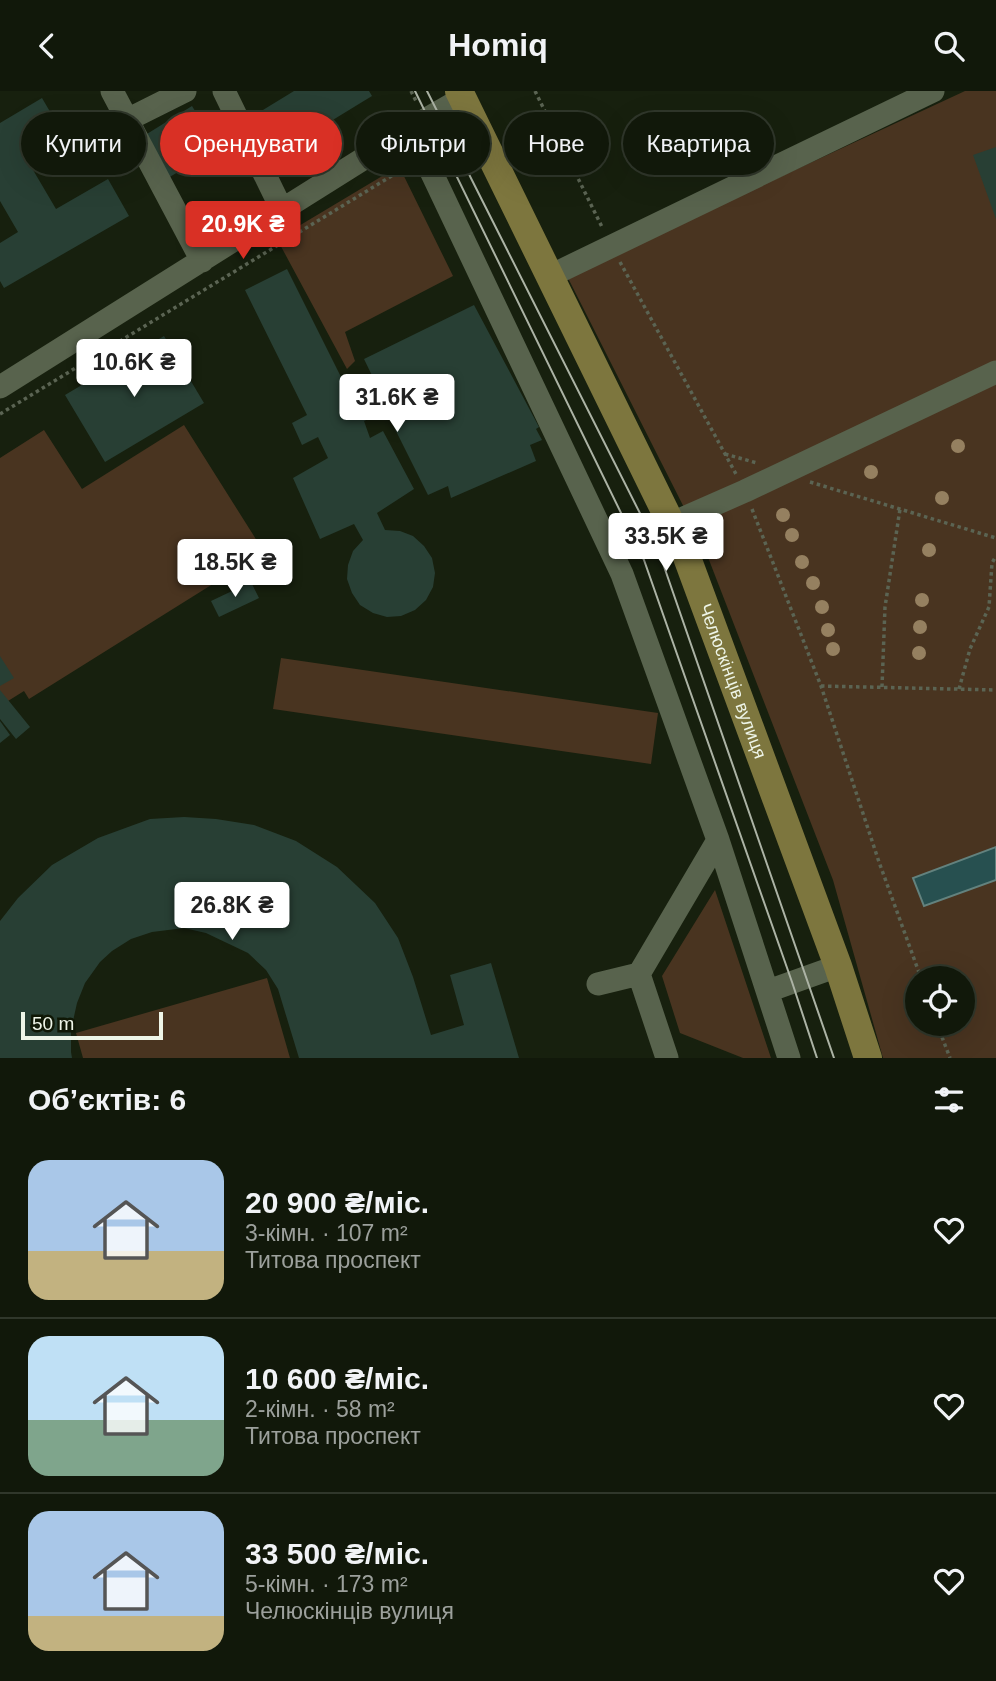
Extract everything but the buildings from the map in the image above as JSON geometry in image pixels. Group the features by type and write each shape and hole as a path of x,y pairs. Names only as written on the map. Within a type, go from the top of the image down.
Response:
{"main road":[{"name":"Челюскінців вулиця","path":"461,94 685,552 838,966 868,1058"}],"street":[{"path":"112,91 123,112"},
{"path":"143,112 184,91"},
{"path":"223,91 282,210"},
{"path":"550,276 933,91"},
{"path":"435,112 461,94"},
{"path":"146,156 202,261"},
{"path":"0,387 356,163"},
{"path":"432,175 622,574 718,840 789,1058"},
{"path":"670,524 996,372"},
{"path":"598,984 639,974 718,840"},
{"path":"768,991 838,966"},
{"path":"639,974 667,1058"}],"path":[{"path":"411,91 415,112"},
{"path":"535,91 611,246 745,491 821,686 917,966"},
{"path":"0,414 392,175"},
{"path":"725,454 996,538"},
{"path":"882,687 885,607 900,509"},
{"path":"959,689 970,649 989,607 992,563 996,556"},
{"path":"821,686 996,690"},
{"path":"942,1036 950,1058"}],"shaded area":[{"path":"965,91 996,91 996,1058 883,1058 833,880 704,547 567,276"},
{"path":"384,175 403,175 453,276 345,332 355,361 347,369 277,239"},
{"path":"184,425 264,552 29,699 24,691 0,706 0,458 44,430 82,489"},
{"path":"281,658 658,713 651,764 273,709"},
{"path":"715,890 771,1058 743,1058 680,1033 662,976"},
{"path":"267,978 290,1058 83,1058 76,1033"}],"water":[{"path":"996,847 996,880 924,906 913,878"}],"tram line":[{"path":"415,91 644,560 817,1058"},
{"path":"427,91 658,549 834,1058"}]}
